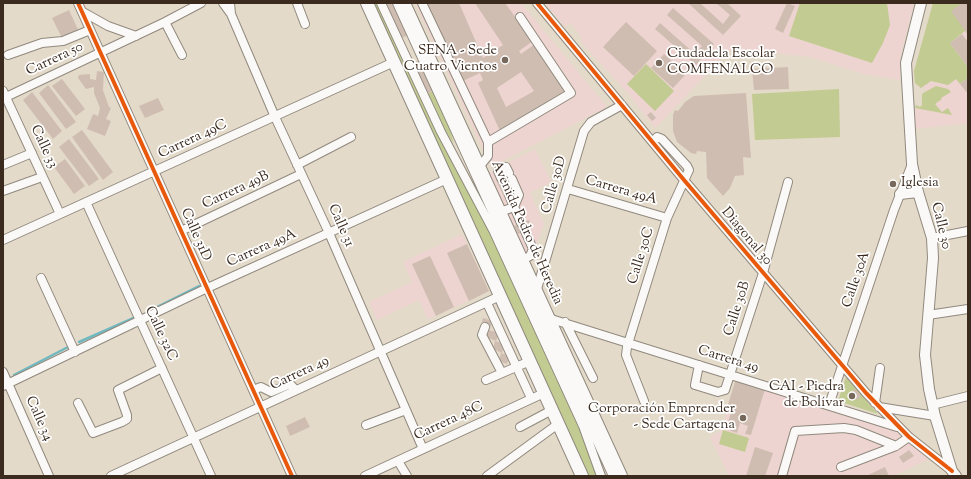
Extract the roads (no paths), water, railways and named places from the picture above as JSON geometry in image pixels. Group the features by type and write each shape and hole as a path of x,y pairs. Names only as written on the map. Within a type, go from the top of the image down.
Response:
{"highway":[{"path":"367,3 582,476"},
{"name":"Avenida Pedro de Heredia","path":"404,3 621,476"}],"main road":[{"name":"Calle 30","path":"921,3 906,63 912,164 918,192 932,238 933,273 925,355 932,405 954,474"},
{"path":"900,194 918,192"}],"street":[{"name":"Calle 31D","path":"78,3 292,476"},
{"name":"Carrera 50","path":"4,94 136,36 201,3"},
{"name":"Calle 31","path":"223,3 232,14"},
{"name":"Calle 31","path":"230,3 232,14 275,117 329,233 423,449"},
{"path":"297,3 305,24"},
{"path":"381,3 441,132 494,232 583,426 601,476"},
{"path":"397,3 613,476"},
{"path":"422,3 488,142 488,156 479,167"},
{"name":"Diagonal 30","path":"537,3 684,180 877,405 909,437 954,474"},
{"path":"82,12 108,26 136,36"},
{"path":"488,142 571,94 520,17"},
{"path":"165,22 182,55"},
{"path":"8,54 42,43 63,41 90,30"},
{"name":"Carrera 49C","path":"3,240 394,62"},
{"name":"Calle 33","path":"4,94 60,214"},
{"name":"Calle 30D","path":"536,292 587,126 605,113 622,105"},
{"path":"653,142 658,136 687,166 690,170 689,175 684,180"},
{"path":"297,165 350,137"},
{"path":"3,165 32,153"},
{"name":"Calle 30A","path":"830,405 842,364 900,194 912,164"},
{"path":"500,212 514,207 519,195 506,167 498,171 501,178"},
{"name":"Carrera 49B","path":"181,231 301,174"},
{"path":"3,191 42,177"},
{"name":"Carrera 49A","path":"6,385 207,288 447,180"},
{"name":"Calle 30C","path":"644,400 626,354 667,218 684,180"},
{"name":"Calle 30B","path":"699,364 695,383 698,386 722,392 725,390 763,273 788,182"},
{"name":"Carrera 49A","path":"568,189 667,218"},
{"path":"509,195 533,250 530,256 522,260"},
{"name":"Calle 32C","path":"86,202 211,476"},
{"path":"513,241 524,230"},
{"path":"932,238 968,231"},
{"path":"41,278 74,352"},
{"name":"Carrera 49","path":"111,476 500,296"},
{"path":"487,303 491,324 517,367 531,398"},
{"path":"928,315 968,309"},
{"path":"502,373 482,335 491,324 509,315"},
{"name":"Carrera 49","path":"548,318 565,322 899,427"},
{"path":"565,322 593,378"},
{"path":"486,380 530,361"},
{"path":"78,402 90,430 97,433 126,419 127,415 118,390 162,368"},
{"path":"880,368 877,405 935,416"},
{"name":"Calle 34","path":"3,372 6,385 49,476"},
{"path":"253,390 261,387 271,392 290,384 296,390"},
{"name":"Carrera 48C","path":"366,476 544,393"},
{"path":"932,405 968,396"},
{"path":"366,425 406,410"},
{"path":"520,427 552,410"},
{"path":"487,476 558,424"},
{"path":"782,476 795,431 844,428 856,430 896,446"},
{"path":"841,467 896,446 909,437"},
{"path":"398,461 407,476"}],"waterway":[{"path":"149,311 199,286"},
{"path":"79,342 136,317"},
{"path":"14,375 70,346"}],"tunnel":[{"path":"501,178 509,195"}],"place":[{"name":"SENA - Sede Cuatro Vientos","path":"505,60"},
{"name":"Ciudadela Escolar COMFENALCO","path":"659,63"},
{"name":"Iglesia","path":"893,184"},
{"name":"CAI - Piedra de Bolívar","path":"852,396"},
{"name":"Corporación Emprender - Sede Cartagena","path":"743,418"}]}
